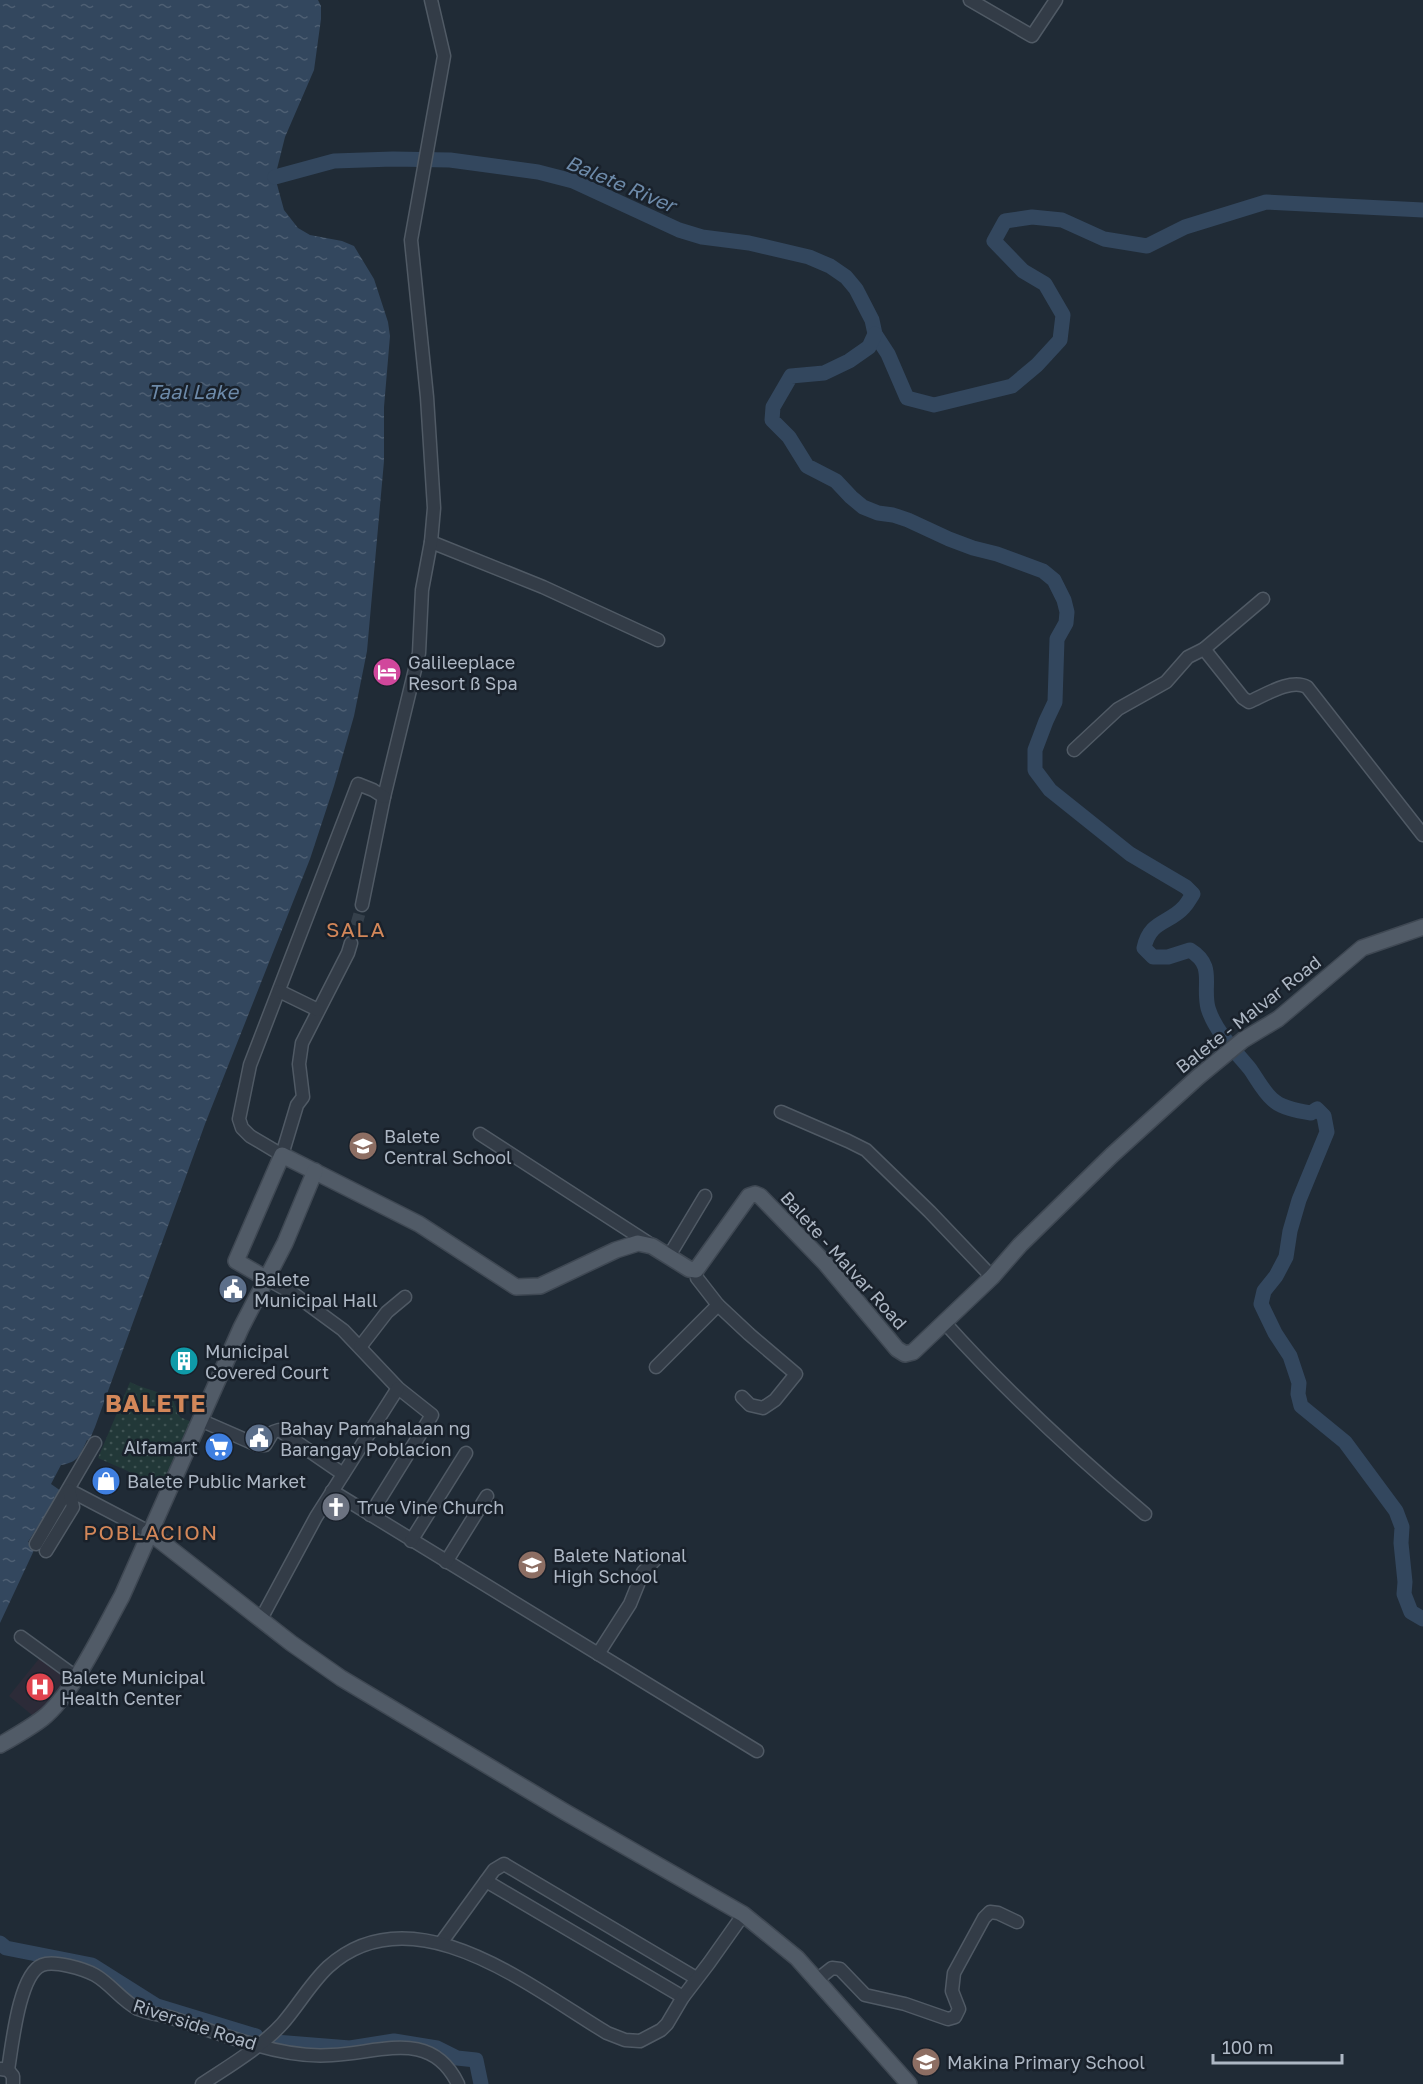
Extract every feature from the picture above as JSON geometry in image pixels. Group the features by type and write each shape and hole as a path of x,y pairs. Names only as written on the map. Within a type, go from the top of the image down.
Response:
{"main road":[{"name":"Balete - Malvar Road","path":"696,1270 749,1196 757,1194 825,1263 897,1349 905,1354 913,1352 992,1277 1020,1245 1112,1155 1198,1077 1243,1040 1278,1019 1362,948 1423,927"},
{"path":"267,1279 236,1261 282,1155 419,1224 516,1287 540,1286 616,1250 638,1243 652,1246 689,1269 696,1270"},
{"path":"0,1745 44,1717 54,1707 76,1677 122,1596 149,1532 315,1171"},
{"path":"149,1532 298,1649 342,1678 555,1806 743,1915 779,1941 818,1979 909,2084"}],"street":[{"path":"362,906 384,797 419,653 422,590 431,542 434,508 433,475 411,240 444,56 432,0"},
{"path":"970,0 1032,36 1056,0"},
{"path":"431,542 543,587 658,640"},
{"path":"1074,750 1118,709 1166,682 1188,657 1204,649 1263,599"},
{"path":"1204,649 1243,698 1249,702 1291,684 1301,684 1307,687 1423,835"},
{"path":"351,943 302,1043 299,1064 303,1097 294,1113 282,1155 250,1136 242,1128 239,1119 250,1065 358,784 373,789 384,797"},
{"path":"279,991 318,1010"},
{"path":"781,1113 848,1140 866,1150 992,1277"},
{"path":"480,1134 652,1246"},
{"path":"669,1256 705,1196"},
{"path":"696,1270 697,1278 718,1305 796,1374 776,1400 763,1408 750,1405 742,1397"},
{"path":"267,1279 294,1294 335,1324 398,1388 432,1415 370,1515"},
{"path":"360,1347 393,1306 405,1297"},
{"path":"656,1367 718,1305"},
{"path":"945,1323 986,1369 1109,1484 1145,1514"},
{"path":"261,1619 332,1491 398,1388"},
{"path":"201,1420 257,1445 265,1445 273,1432 279,1430 343,1474"},
{"path":"41,1547 73,1508 71,1487 95,1443"},
{"path":"411,1541 466,1453"},
{"path":"71,1487 149,1532"},
{"path":"332,1491 446,1563 757,1751"},
{"path":"446,1563 487,1496"},
{"path":"598,1654 630,1604 643,1572 656,1559"},
{"path":"21,1637 76,1677"},
{"path":"441,1943 494,1870 504,1864 696,1978"},
{"path":"486,1881 682,1997"},
{"path":"818,1979 832,1968 840,1969 865,1995 905,2004 941,2017 956,2017 959,2009 952,1991 954,1973 984,1918 990,1912 998,1912 1017,1922"},
{"path":"202,2084 257,2046 281,2024 320,1975 330,1966 350,1952 373,1943 403,1938 441,1943 489,1962 607,2033 625,2040 640,2041 661,2030 667,2024 682,1997 743,1915"},
{"name":"Riverside Road","path":"4,2070 28,1979 40,1965 49,1963 63,1964 95,1975 121,1998 140,2010 161,2014 257,2046 309,2055 331,2056 375,2049 413,2048 426,2051 448,2067 458,2084"},
{"path":"4,2070 13,2076 13,2084"}],"shaded area":[{"name":"Balete Municipal Health Center","path":"42,1655 72,1679 38,1720 9,1696"}],"green space":[{"path":"130,1382 172,1398 180,1417 192,1422 164,1487 98,1458"}],"water":[{"name":"Taal Lake","path":"0,0 318,0 321,6 321,19 314,70 285,137 275,177 284,210 298,228 310,235 342,241 354,246 374,279 388,322 390,336 384,407 384,461 367,651 354,716 334,786 310,859 205,1124 95,1427 78,1457 72,1462 61,1465 51,1484 61,1491 28,1542 36,1546 0,1623"}],"waterway":[{"name":"Balete River","path":"275,177 334,161 393,159 450,160 538,172 573,181 679,230 702,237 749,243 809,257 830,266 846,277 856,289 872,320 875,334 888,354 907,398 934,405 1012,386 1037,365 1060,340 1063,315 1045,284 1023,271 994,241 1005,221 1032,217 1062,220 1104,239 1147,246 1185,227 1266,202 1423,210"},
{"path":"875,334 869,347 849,361 824,373 791,376 773,407 772,420 789,437 807,466 836,481 863,507 908,520 949,539 1043,571 1054,580 1064,600 1067,612 1066,623 1057,639 1055,702 1035,750 1035,770 1050,790 1130,854 1186,887 1193,894 1178,912 1155,927 1144,948 1153,957 1168,957 1190,950 1198,956 1206,969 1207,999 1211,1016 1220,1033 1266,1092 1285,1107 1311,1113 1317,1109 1324,1116 1327,1132 1299,1200 1290,1231 1286,1257 1276,1276 1264,1291 1261,1304 1275,1333 1290,1356 1299,1383 1298,1394 1301,1406 1345,1442 1396,1511 1402,1527 1404,1594 1411,1612 1423,1619"},
{"path":"0,1943 6,1948 92,1965 157,2006 256,2036"},
{"path":"275,2042 350,2048 394,2041 437,2048 457,2058 476,2060 481,2084"}],"tunnel":[{"path":"351,943 362,905"}],"place":[{"name":"Galileeplace Resort ß Spa","path":"387,672"},
{"name":"Balete Central School","path":"363,1146"},
{"name":"Balete Municipal Hall","path":"233,1289"},
{"name":"Municipal Covered Court","path":"184,1361"},
{"name":"Bahay Pamahalaan ng Barangay Poblacion","path":"259,1438"},
{"name":"Alfamart","path":"219,1447"},
{"name":"Balete Public Market","path":"106,1481"},
{"name":"True Vine Church","path":"336,1507"},
{"name":"Balete National High School","path":"532,1565"},
{"name":"Balete Municipal Health Center","path":"40,1687"},
{"name":"Makina Primary School","path":"926,2062"}],"district":[{"name":"SALA","path":"356,929"},
{"name":"BALETE","path":"156,1402"},
{"name":"POBLACION","path":"151,1532"}]}
